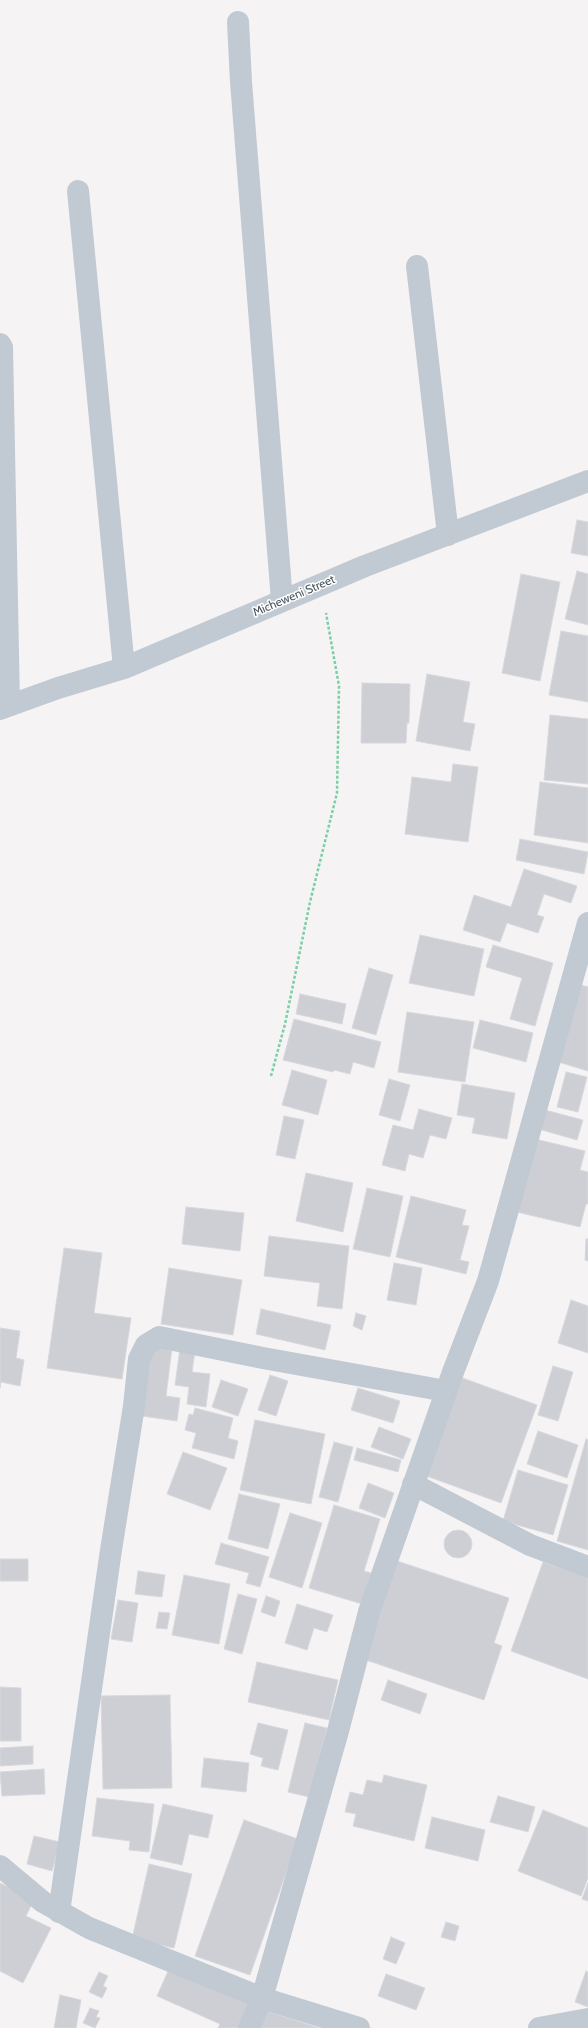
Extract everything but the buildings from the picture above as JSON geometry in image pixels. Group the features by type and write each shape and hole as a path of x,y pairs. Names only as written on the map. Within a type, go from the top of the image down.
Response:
{"street":[{"path":"238,22 241,82 282,601"},
{"path":"78,192 124,668"},
{"path":"417,266 448,535"},
{"path":"0,344 2,347 5,707"},
{"name":"Micheweni Street","path":"5,707 124,668 321,585 588,481"},
{"path":"249,2028 262,1998 338,1731 369,1612 446,1390 488,1281 588,923"},
{"path":"58,1912 111,1550 134,1406 139,1359 146,1345 159,1337 263,1358 446,1390"},
{"path":"413,1484 530,1545 588,1567"},
{"path":"0,1866 43,1902 58,1912 89,1928 262,1998 359,2028"},
{"path":"540,2028 588,2019"}],"path":[{"path":"271,1076 285,1024 310,902 337,793 339,686 321,585"}]}
